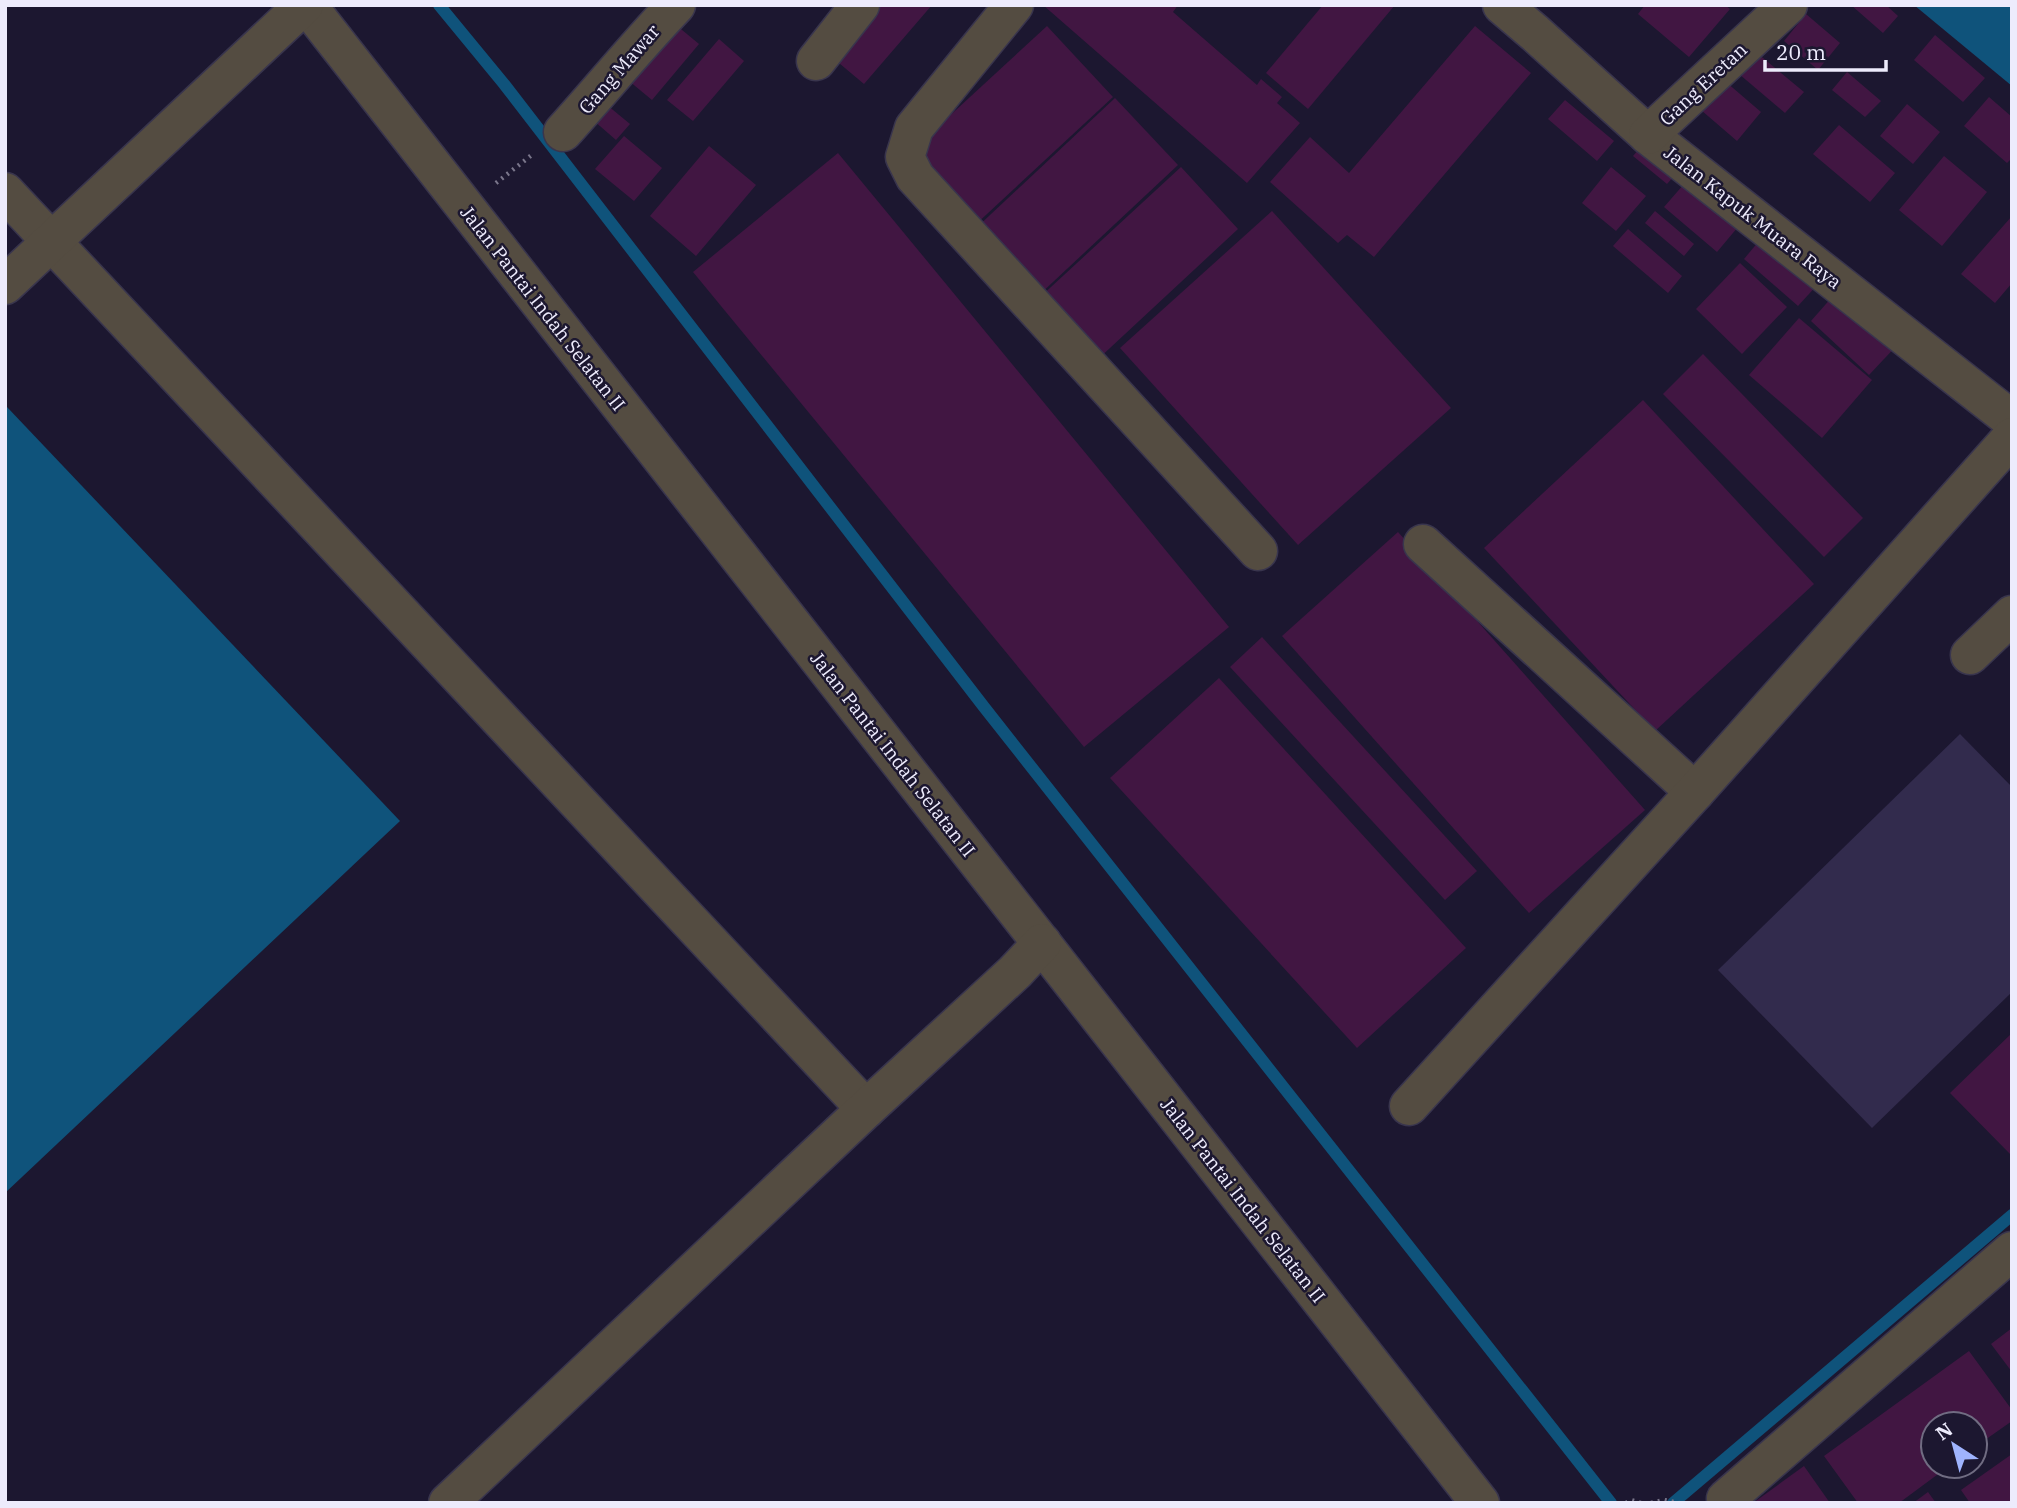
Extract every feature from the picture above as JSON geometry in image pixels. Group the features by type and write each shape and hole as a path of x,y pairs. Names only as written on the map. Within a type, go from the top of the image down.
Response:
{"street":[{"path":"5,285 305,5"},
{"name":"Jalan Pantai Indah Selatan II","path":"305,5 1480,1503"},
{"name":"Gang Mawar","path":"563,132 644,38 677,5"},
{"path":"817,61 860,5"},
{"path":"1014,5 914,128 905,157 915,177 1258,551"},
{"name":"Jalan Kapuk Muara Raya","path":"1502,5 1648,135 2012,419"},
{"name":"Gang Eretan","path":"1648,135 1788,5"},
{"path":"5,192 866,1109"},
{"path":"1409,1106 1695,792 2012,437"},
{"path":"1423,544 1695,792"},
{"path":"1970,656 2012,615"},
{"path":"448,1503 1015,972 1042,943"},
{"path":"1727,1503 1726,1499 2012,1251"}],"path":[{"path":"1651,1503 1664,1500 1679,1503"},
{"path":"1628,1501 1641,1503"}],"shaded area":[{"path":"1960,734 2012,787 2012,992 1872,1128 1718,970"}],"water":[{"path":"1914,5 2012,5 2012,86"},
{"path":"7,407 400,821 5,1193 5,409"}],"building":[{"path":"878,5 932,5 864,84 833,58"},
{"path":"1043,5 1178,5 1173,12 1257,85 1261,79 1282,97 1277,103 1300,123 1247,183"},
{"path":"1323,5 1395,5 1308,109 1266,73"},
{"path":"1645,5 1725,5 1730,9 1689,57 1638,14"},
{"path":"1851,5 1886,5 1898,16 1883,33"},
{"path":"1806,14 1840,43 1818,70 1784,41"},
{"path":"670,20 699,44 652,100 623,76"},
{"path":"1047,26 1113,97 973,227 906,156"},
{"path":"1475,26 1531,73 1374,257 1347,235 1338,243 1270,182 1310,137 1349,173"},
{"path":"1935,35 1985,78 1963,102 1914,60"},
{"path":"719,39 744,61 693,121 667,100"},
{"path":"1757,53 1804,92 1785,113 1739,74"},
{"path":"1847,72 1881,101 1865,117 1832,90"},
{"path":"1726,82 1761,112 1737,141 1701,110"},
{"path":"1989,97 2012,117 2012,158 2007,163 1964,126"},
{"path":"1115,98 1178,165 1037,297 974,230"},
{"path":"1565,100 1614,141 1597,161 1548,119"},
{"path":"1907,104 1940,132 1913,164 1880,136"},
{"path":"607,105 630,124 616,140 593,120"},
{"path":"1839,125 1895,173 1870,202 1813,154"},
{"path":"624,136 662,168 634,201 595,169"},
{"path":"1648,139 1681,168 1667,184 1633,156"},
{"path":"709,146 756,185 696,256 650,216"},
{"path":"838,153 1229,627 1084,747 693,272"},
{"path":"1944,156 1987,192 1942,246 1899,210"},
{"path":"1181,167 1238,229 1096,361 1038,299"},
{"path":"1611,167 1646,196 1616,231 1582,203"},
{"path":"1691,176 1743,221 1717,252 1664,207"},
{"path":"1272,211 1451,408 1298,545 1120,348"},
{"path":"1655,211 1694,244 1684,256 1645,223"},
{"path":"2012,216 2012,283 1995,303 1961,274"},
{"path":"1628,229 1682,276 1668,293 1613,246"},
{"path":"1764,235 1819,283 1798,306 1744,259"},
{"path":"1740,263 1787,307 1742,354 1696,309"},
{"path":"1840,288 1900,342 1869,375 1811,321"},
{"path":"1799,318 1872,380 1822,438 1749,375"},
{"path":"1703,354 1863,518 1824,557 1663,394"},
{"path":"1643,400 1814,584 1655,731 1484,548"},
{"path":"1398,532 1645,810 1529,913 1282,636"},
{"path":"1262,637 1477,871 1445,900 1230,667"},
{"path":"1219,678 1466,948 1357,1048 1110,778"},
{"path":"2012,1033 2012,1156 1950,1093"},
{"path":"2012,1328 2012,1372 1991,1344"},
{"path":"1969,1351 2012,1410 2012,1421 1989,1437 1989,1410 1919,1410 1919,1480 1930,1480 1899,1503 1858,1503 1824,1456"},
{"path":"2012,1454 2012,1503 1970,1503 1961,1490 1975,1480 1989,1480 1989,1470"},
{"path":"1804,1466 1830,1503 1753,1503"},
{"path":"1928,1492 1936,1503 1913,1503"}],"waterway":[{"path":"439,5 504,84 984,707 1611,1503"},
{"path":"1673,1503 2012,1215"}]}
